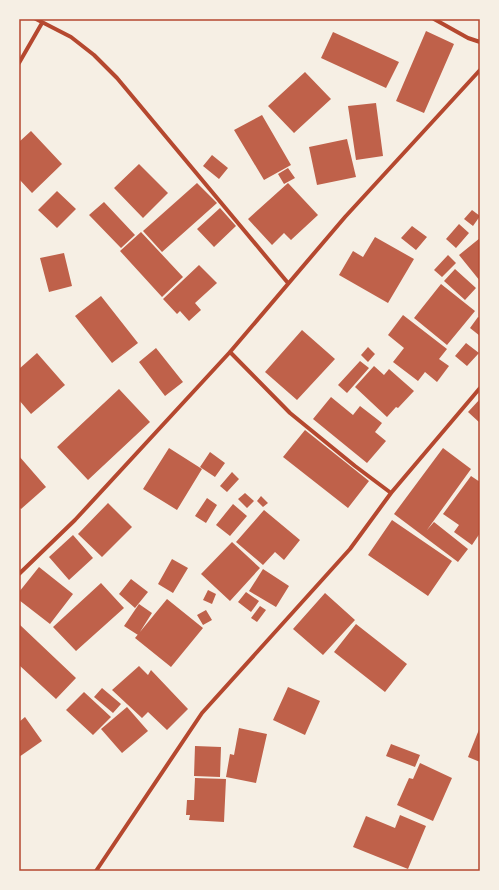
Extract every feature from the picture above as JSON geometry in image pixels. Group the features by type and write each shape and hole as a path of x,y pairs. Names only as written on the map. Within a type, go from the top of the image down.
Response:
{"street":[{"path":"36,19 71,37 94,55 117,78 288,283"},
{"path":"434,19 468,38 480,42"},
{"path":"19,63 42,22"},
{"path":"19,574 75,520 230,352 345,217 480,70"},
{"path":"230,352 290,413 391,493"},
{"path":"96,871 202,713 350,549 391,493 480,388"}],"building":[{"path":"426,31 454,44 424,113 396,101"},
{"path":"333,32 399,62 386,88 321,58"},
{"path":"305,72 331,99 294,133 268,106"},
{"path":"376,103 383,156 356,160 348,106"},
{"path":"262,115 291,165 264,180 234,130"},
{"path":"31,131 62,164 32,193 19,179 19,142"},
{"path":"347,139 356,177 317,185 309,147"},
{"path":"212,155 228,168 219,179 203,166"},
{"path":"139,164 168,193 143,218 114,188"},
{"path":"288,168 295,178 284,184 278,174"},
{"path":"197,183 217,203 162,252 143,231"},
{"path":"288,183 318,215 291,240 284,233 272,245 248,219"},
{"path":"57,191 76,209 57,228 38,210"},
{"path":"104,202 135,235 121,248 89,215"},
{"path":"220,208 236,226 214,247 197,229"},
{"path":"472,210 480,216 473,226 464,219"},
{"path":"459,224 469,233 456,248 446,239"},
{"path":"412,226 427,237 416,250 401,238"},
{"path":"141,232 183,277 162,297 120,251"},
{"path":"375,237 414,259 388,303 339,275 353,251 363,257"},
{"path":"480,238 480,281 459,255"},
{"path":"64,253 72,286 49,292 40,258"},
{"path":"448,255 456,263 442,277 434,270"},
{"path":"199,265 217,283 195,303 201,310 189,321 180,311 177,314 163,299"},
{"path":"455,269 476,288 465,300 444,281"},
{"path":"441,284 475,311 447,345 414,318"},
{"path":"101,296 138,343 112,363 75,316"},
{"path":"403,315 447,349 439,359 449,366 437,382 425,372 418,381 393,362 404,348 388,335"},
{"path":"478,317 480,318 480,336 470,328"},
{"path":"302,330 335,359 297,400 265,372"},
{"path":"466,343 479,353 467,366 455,356"},
{"path":"368,347 375,354 368,362 361,355"},
{"path":"156,348 183,382 165,396 139,362"},
{"path":"37,353 65,385 31,414 19,400 19,369"},
{"path":"360,361 369,368 347,393 338,385"},
{"path":"374,366 384,375 389,369 414,391 387,417 355,387"},
{"path":"119,389 150,422 88,480 57,447"},
{"path":"331,397 353,415 360,406 382,423 375,432 386,441 367,463 313,419"},
{"path":"480,399 480,423 468,412"},
{"path":"305,430 369,481 348,508 283,457"},
{"path":"169,448 202,469 177,510 143,489"},
{"path":"443,448 471,469 427,530 434,522 468,549 458,562 394,514"},
{"path":"210,452 225,463 215,477 200,467"},
{"path":"19,456 46,487 21,509 19,507"},
{"path":"232,472 239,479 227,492 220,486"},
{"path":"471,476 480,482 480,533 472,545 454,532 459,525 443,514"},
{"path":"245,493 254,501 247,508 238,499"},
{"path":"261,496 268,503 263,507 257,501"},
{"path":"207,498 217,505 206,523 195,516"},
{"path":"108,503 132,527 102,557 78,534"},
{"path":"233,504 247,516 230,536 216,525"},
{"path":"264,510 300,540 284,560 275,552 263,565 236,542"},
{"path":"392,520 452,561 428,596 368,555"},
{"path":"73,535 93,558 69,580 49,557"},
{"path":"232,542 260,568 230,601 201,574"},
{"path":"172,559 188,568 173,593 158,584"},
{"path":"39,567 73,594 50,624 19,600 19,592"},
{"path":"263,569 289,586 276,607 249,591"},
{"path":"131,579 148,592 135,608 119,594"},
{"path":"101,583 124,608 76,651 53,627"},
{"path":"208,590 216,594 212,604 203,600"},
{"path":"246,592 259,601 251,612 238,602"},
{"path":"325,593 355,620 323,655 293,629"},
{"path":"167,599 203,628 171,667 135,638"},
{"path":"139,604 152,613 138,635 124,626"},
{"path":"260,606 266,610 257,622 251,618"},
{"path":"206,610 212,620 203,625 197,615"},
{"path":"19,624 76,678 56,699 19,665"},
{"path":"356,624 407,664 385,692 334,652"},
{"path":"139,666 148,675 151,670 188,709 167,730 148,712 142,718 112,690"},
{"path":"288,687 320,701 305,735 273,720"},
{"path":"102,688 121,704 113,713 94,697"},
{"path":"84,692 111,717 93,735 66,710"},
{"path":"127,707 148,731 122,753 101,729"},
{"path":"25,717 42,741 19,757 19,722"},
{"path":"480,727 480,762 468,757"},
{"path":"239,728 267,734 256,783 226,777 230,754 234,755"},
{"path":"391,744 420,755 415,767 386,756"},
{"path":"195,746 221,747 220,777 194,776"},
{"path":"420,763 452,778 433,821 397,805 409,778 413,779"},
{"path":"195,778 226,779 224,822 189,820 190,815 186,815 187,800 194,800"},
{"path":"400,815 426,826 408,869 353,847 366,816 395,828"}]}
